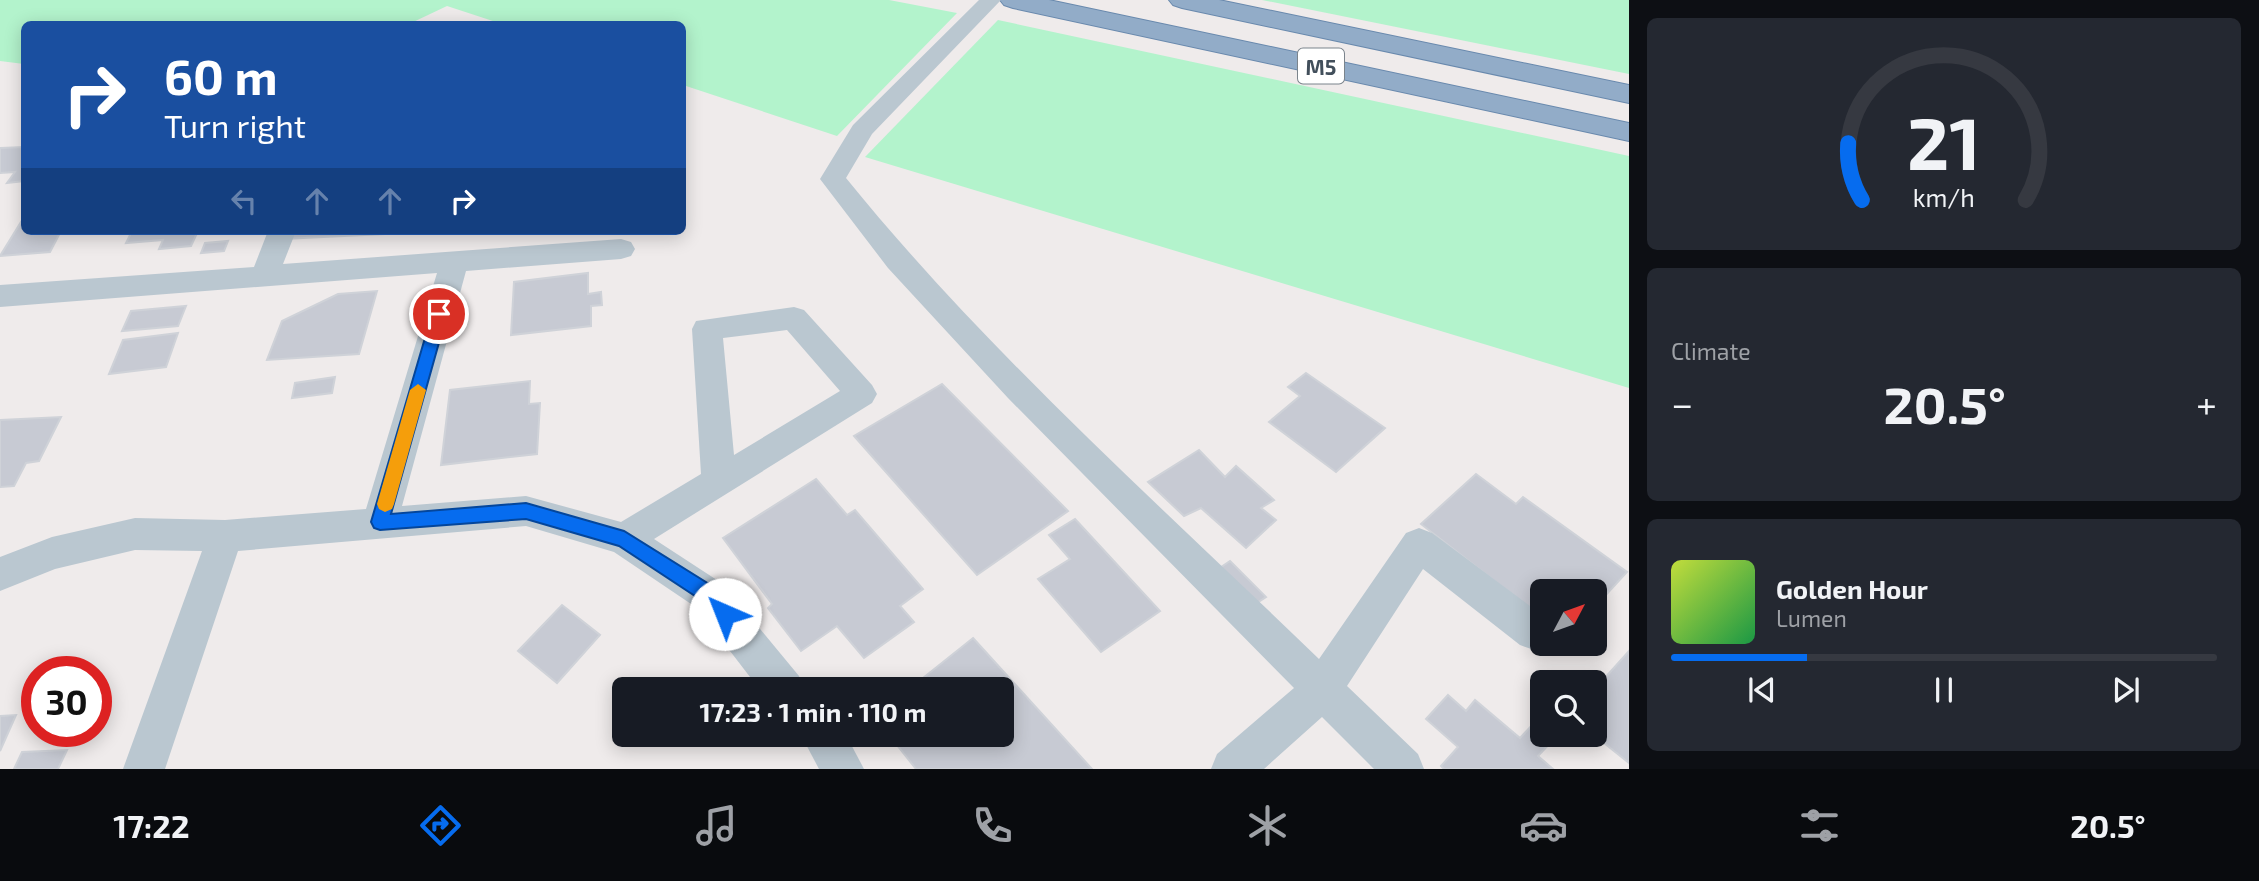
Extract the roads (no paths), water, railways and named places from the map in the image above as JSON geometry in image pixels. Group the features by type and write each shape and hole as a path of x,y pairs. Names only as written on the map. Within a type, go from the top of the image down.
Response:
{"highway":[{"name":"M5","path":"1013,0 1629,132"},
{"name":"M5","path":"1182,0 1629,93"}],"street":[{"path":"991,0 862,130 833,179 907,271 1029,398 1321,691 1403,769"},
{"path":"265,276 280,235"},
{"path":"0,296 621,249"},
{"path":"380,522 454,262"},
{"path":"624,539 719,481 860,394 794,318 707,329 719,481"},
{"path":"0,574 52,553 135,534 225,536 526,511 624,539 710,596 775,677"},
{"path":"144,769 225,536"},
{"path":"1232,769 1321,691 1419,544 1530,629"},
{"path":"830,747 844,769"}]}
